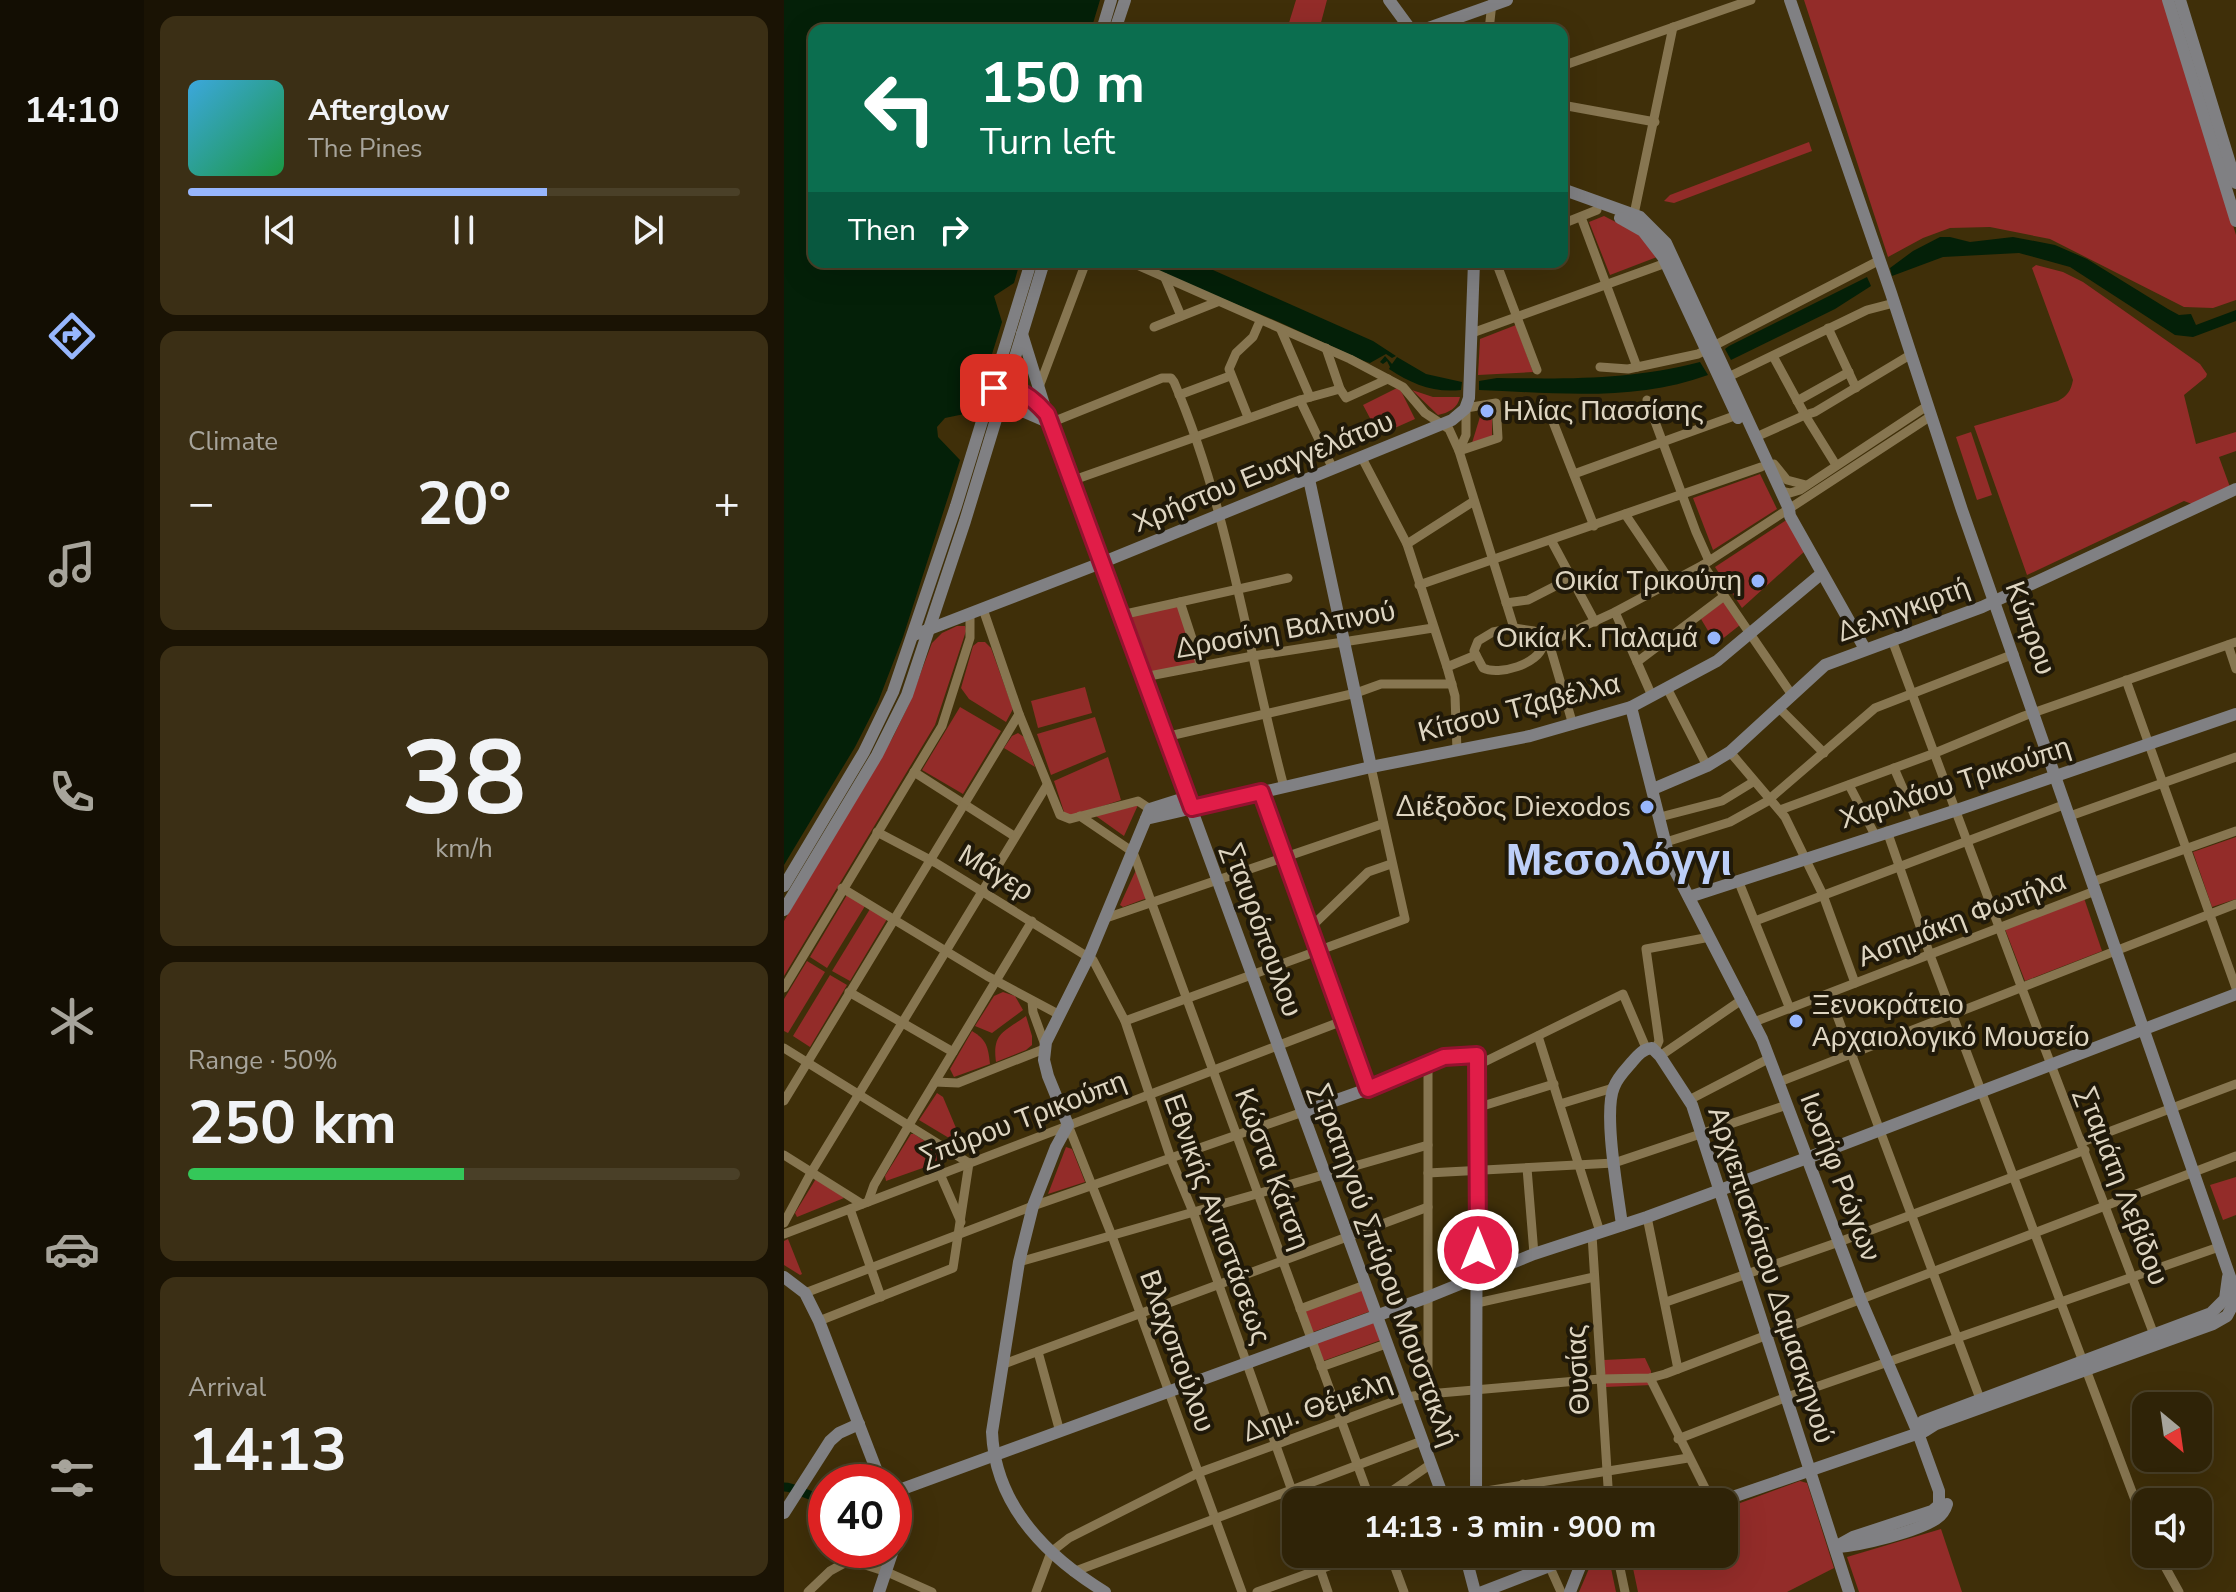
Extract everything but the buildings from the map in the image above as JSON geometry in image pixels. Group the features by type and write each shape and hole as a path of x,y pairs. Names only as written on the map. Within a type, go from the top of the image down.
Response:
{"street":[{"path":"1104,24 1111,0"},
{"path":"1117,24 1125,0"},
{"path":"1389,0 1407,24"},
{"path":"1438,24 1507,0"},
{"path":"1568,64 1751,0"},
{"name":"Κύπρου","path":"1790,0 1929,411 2228,1271 2236,1296 2224,1310"},
{"path":"2168,0 2236,221"},
{"path":"2180,0 2236,183"},
{"path":"1490,24 1492,3"},
{"path":"1633,219 1673,27"},
{"path":"1568,106 1655,122"},
{"path":"1568,192 1633,219 1652,241 1725,379 1782,477 1806,485"},
{"path":"1568,199 1597,210 1646,221 1666,243 1710,348"},
{"path":"1568,222 1597,210"},
{"path":"1581,217 1637,367"},
{"path":"1600,367 1637,367 1691,356 1880,260"},
{"path":"1472,333 1666,263"},
{"path":"784,910 879,725 914,635 1029,268"},
{"path":"784,886 899,713 929,630 1042,268"},
{"path":"1039,387 1084,268"},
{"path":"1143,268 1326,348 1388,379 1403,387 1410,399 1425,413 1444,425 1452,434 1459,451 1514,628"},
{"path":"1459,451 1466,435 1474,268"},
{"path":"1498,268 1537,370"},
{"path":"1165,278 1181,316"},
{"path":"1154,327 1217,302"},
{"path":"1725,379 1867,310 1894,303"},
{"path":"1248,417 1230,376 1230,362 1253,337 1260,321"},
{"path":"1828,328 1856,388"},
{"path":"1281,330 1333,469"},
{"name":"Σταυρόπουλου","path":"1022,334 1071,481 1278,1044"},
{"path":"1326,348 1346,398 1388,379"},
{"path":"1758,436 1815,412 1910,355"},
{"path":"1773,356 1836,465"},
{"path":"1797,401 1849,372"},
{"path":"1179,395 1230,376"},
{"path":"991,390 1000,402 1049,418 1162,378 1171,378 1194,436 1219,515 1284,787"},
{"path":"1725,379 1737,415 1761,467 1865,649"},
{"path":"991,390 1005,387 1027,395 1049,418"},
{"path":"1071,481 1248,417 1340,389"},
{"path":"1647,400 1706,563 1723,597 1792,695"},
{"path":"1459,451 1498,438 1496,403 1468,403"},
{"name":"Χρήστου Ευαγγελάτου","path":"914,635 1444,425 1468,403"},
{"path":"1548,409 1594,526"},
{"path":"1780,491 1794,493 1929,411"},
{"path":"1573,725 1546,644 1532,630 1514,628 1480,638 1474,647 1476,655 1483,668 1494,672 1536,657 1546,644 1671,582 1788,513 1929,411"},
{"path":"1574,474 1737,415"},
{"path":"1758,436 1788,513"},
{"path":"1362,458 1407,544 1447,667 1456,704 1457,751"},
{"path":"1419,585 1761,467"},
{"path":"1125,1021 1405,919 1309,479"},
{"name":"Δεληγκιρτή","path":"1653,789 1707,766 1730,752 1823,666 1995,601 2236,489"},
{"path":"1407,544 1474,501"},
{"path":"1625,514 1671,582"},
{"path":"1551,540 1595,622"},
{"name":"Κίτσου Τζαβέλλα","path":"1148,814 1457,751 1573,725 1631,707 1713,663 1821,574"},
{"path":"1121,615 1288,578"},
{"path":"1506,603 1528,600 1571,578"},
{"path":"1637,662 1723,597"},
{"path":"1180,602 1201,666"},
{"path":"935,1082 948,1084 964,1081 1045,1047 1106,918 1148,814 1138,801 1068,819 1061,816 976,612"},
{"path":"784,988 945,718 976,612"},
{"path":"1615,612 1652,696"},
{"name":"Δροσίνη Βαλτινού","path":"1144,677 1253,656 1433,628"},
{"name":"Σταμάτη Λεβίδου","path":"1892,640 2156,1339"},
{"path":"1780,810 2035,713 2232,644 2236,669"},
{"path":"1666,842 1730,822 1770,800 1875,708 2014,654"},
{"path":"1447,667 1476,655"},
{"path":"2126,680 2236,988"},
{"path":"1165,737 1388,683 1452,684"},
{"path":"1667,688 1707,766"},
{"name":"Ιωσήφ Ρώγων","path":"1631,707 1670,861 1743,999 1770,1058 1860,1298 1922,1432 1939,1491 1940,1501 1936,1509 1853,1537 1835,1547"},
{"path":"1779,708 1824,753"},
{"path":"784,1101 1019,714"},
{"name":"Χαριλάου Τρικούπη","path":"1689,897 1957,810 2236,714"},
{"path":"1730,752 1780,810 1806,858 1855,983"},
{"path":"1755,921 1968,841 2164,783 2236,757"},
{"path":"1894,768 1917,821"},
{"path":"914,772 1014,836"},
{"path":"1660,817 1722,801 1753,782"},
{"path":"784,1223 812,1171 1047,785"},
{"path":"1849,785 1899,867 2132,1491"},
{"path":"1261,792 1368,1089"},
{"path":"1080,816 1133,852"},
{"path":"1106,918 1382,824"},
{"name":"Ασημάκη Φωτήλα","path":"1754,1022 1999,928 2094,886 2236,831"},
{"name":"Μάγερ","path":"877,832 930,859 1089,956"},
{"name":"Κώστα Κάτση","path":"1133,852 1367,1488"},
{"path":"1311,927 1368,872 1391,864"},
{"path":"1738,880 1790,1009"},
{"path":"842,888 996,981 1058,1014"},
{"path":"1779,1082 2236,904"},
{"path":"784,1155 865,1203 1032,921"},
{"path":"1654,1051 1659,1041 1646,949 1710,937"},
{"name":"Εθνικής Αντιστάσεως","path":"1089,956 1125,1021 1171,1159 1193,1212 1291,1488"},
{"path":"849,992 953,1052"},
{"path":"805,1293 960,1228 1171,1159 1368,1089 1428,1062 1444,1057 1478,1060 1538,1036 1623,994 1654,1051"},
{"path":"1829,994 1982,1403"},
{"path":"912,1486 1428,1297 1534,1254 1647,1217 1807,1158 2236,994"},
{"path":"1622,1225 1611,1132 1613,1088 1632,1061 1743,999"},
{"path":"1032,1001 1045,1047 1048,1076 1068,1125 1033,1206 1019,1262 992,1432 995,1456 1014,1510 1073,1572 1105,1592"},
{"name":"Σπύρου Τρικούπη","path":"784,1234 1345,1020"},
{"name":"Θυσίας","path":"1538,1036 1581,1165 1596,1234 1594,1277 1608,1488"},
{"name":"Στρατηγού Σπύρου Μουστακλή","path":"1278,1044 1440,1488"},
{"path":"784,1048 969,1163 953,1268 819,1321"},
{"name":"Αρχιεπισκόπου Δαμασκηνού","path":"1654,1051 1689,1100 1849,1592"},
{"path":"1689,1100 1770,1058"},
{"path":"1476,1488 1478,1060"},
{"path":"1428,1062 1428,1394"},
{"path":"1476,1108 1554,1084"},
{"path":"1666,1302 2013,1177 2172,1107 2236,1084"},
{"path":"1560,1104 1613,1088"},
{"path":"1428,1173 1614,1163 1787,1105"},
{"name":"Βλαχοπούλου","path":"1068,1125 1112,1236 1242,1592"},
{"path":"1019,1262 1428,1145"},
{"name":"Δημ. Θέμελη","path":"1051,1552 1069,1538 1111,1515 1198,1473 1406,1397 1600,1379 1650,1378 2236,1156"},
{"path":"1527,1168 1534,1254"},
{"path":"940,1174 960,1228"},
{"path":"1004,1364 1428,1207"},
{"path":"850,1209 881,1297"},
{"path":"1647,1217 1678,1369"},
{"path":"1678,1439 1787,1397 2219,1247"},
{"path":"1738,1495 1922,1432 1919,1426 1926,1419 1982,1403 2156,1339 2213,1324 2224,1310 2228,1271"},
{"path":"784,1277 805,1293 819,1321 874,1464"},
{"path":"1477,1303 1594,1277"},
{"path":"1300,1309 1365,1285"},
{"path":"1321,1367 1386,1344"},
{"path":"1038,1352 1060,1432"},
{"path":"1650,1378 1704,1488"},
{"path":"784,1513 830,1441 859,1424"},
{"path":"1300,1488 1422,1441"},
{"path":"1510,1488 1688,1458"},
{"path":"1394,1488 1431,1464"},
{"path":"1523,1484 1524,1488"},
{"path":"1073,1572 1282,1495"},
{"path":"1036,1592 1051,1552"},
{"path":"808,1592 830,1571 850,1560 932,1592"},
{"path":"879,1592 888,1568"},
{"path":"1395,1568 1404,1592"},
{"path":"1469,1568 1475,1592"},
{"path":"1482,1592 1530,1568"},
{"path":"1550,1568 1561,1592"},
{"path":"1570,1592 1578,1568"},
{"path":"1620,1568 1625,1592"},
{"path":"2166,1568 2179,1592"},
{"path":"1257,1592 1320,1569 1328,1592"}],"shaded area":[{"path":"784,0 1100,0 1093,24 808,24 808,268 1018,268 1014,283 994,296 1002,322 974,412 945,418 937,427 938,437 960,460 903,637 878,702 855,747 784,865"},
{"path":"1296,0 1327,0 1321,24 1289,24"},
{"path":"1804,0 2164,0 2236,235 2236,300 2213,308 2184,307 2050,239 1990,227 1950,228 1888,257"},
{"path":"1809,142 1812,151 1674,203 1664,201 1670,195"},
{"path":"1604,216 1641,235 1657,257 1610,275 1589,222"},
{"path":"1940,237 1970,242 2013,237 2055,245 2087,259 2179,315 2191,314 2196,325 2236,310 2236,321 2193,337 2175,335 2070,267 2019,253 1943,257 1892,276 1890,268"},
{"path":"2036,265 2063,272 2083,282 2200,364 2206,377 2184,395 2196,444 2236,432 2236,451 2219,457 2230,487 2192,504 2184,501 2027,575 1974,426 2058,401 2071,387 2073,380 2032,268"},
{"path":"1148,268 1209,268 1373,341 1396,356 1392,358 1386,354 1370,363"},
{"path":"1867,277 1871,286 1835,309 1731,360 1725,349 1729,346"},
{"path":"1516,325 1533,372 1478,375 1480,339"},
{"path":"1385,356 1392,364 1397,357 1426,374 1462,382 1461,390 1432,389 1415,383 1389,369 1387,361 1383,364 1380,362"},
{"path":"1700,362 1708,375 1652,389 1595,394 1479,390 1479,381 1497,378 1624,375"},
{"path":"1399,387 1415,419 1379,435 1363,405"},
{"path":"1412,390 1433,397 1460,397 1452,409 1438,415"},
{"path":"1483,407 1492,407 1492,436 1472,443"},
{"path":"1971,432 1992,495 1977,500 1956,437"},
{"path":"1760,474 1777,509 1713,550 1693,498"},
{"path":"1788,519 1805,551 1742,608 1715,567"},
{"path":"1724,601 1740,625 1716,644 1701,619"},
{"path":"1180,602 1201,666 1144,677 1121,615"},
{"path":"965,626 966,631 935,725 784,976 784,921 893,737 932,643 942,633"},
{"path":"985,642 991,648 1013,709 1006,722 969,699 961,688 973,646"},
{"path":"1085,687 1092,713 1038,728 1031,701"},
{"path":"960,707 1001,731 963,794 922,770"},
{"path":"1095,717 1106,752 1051,775 1037,734"},
{"path":"1018,733 1024,737 1035,767 1004,748"},
{"path":"1108,757 1121,800 1066,818 1054,781"},
{"path":"1138,805 1124,836 1096,816"},
{"path":"2236,837 2236,899 2212,907 2193,852"},
{"path":"1136,870 1147,898 1123,907 1120,905"},
{"path":"847,895 865,906 827,968 810,957"},
{"path":"2084,898 2102,951 2025,981 2005,929"},
{"path":"870,909 887,919 850,981 832,971"},
{"path":"807,961 825,972 788,1033 784,1031 784,999"},
{"path":"830,975 847,985 810,1047 793,1036"},
{"path":"1003,992 1015,996 1023,1010 992,1033 975,1026 994,996"},
{"path":"1026,1016 1032,1045 996,1062 996,1045 1001,1034"},
{"path":"972,1031 986,1044 990,1064 954,1077 950,1069"},
{"path":"937,1093 943,1097 964,1147 919,1120"},
{"path":"911,1134 951,1158 886,1181 885,1176"},
{"path":"1066,1147 1072,1149 1085,1182 1048,1194"},
{"path":"817,1177 844,1198 797,1217 795,1213"},
{"path":"2236,1177 2236,1215 2223,1220 2210,1185"},
{"path":"788,1239 800,1275 784,1265 784,1241"},
{"path":"1363,1289 1371,1311 1313,1332 1305,1311"},
{"path":"1374,1321 1381,1340 1323,1361 1316,1343"},
{"path":"1645,1358 1651,1371 1652,1385 1606,1387 1604,1360"},
{"path":"1800,1481 1807,1483 1834,1568 1787,1592 1638,1592 1633,1568 1738,1568 1738,1504"},
{"path":"1941,1529 1962,1592 1859,1592 1847,1557"},
{"path":"1589,1568 1611,1568 1616,1592 1579,1592"}],"waterway":[{"path":"784,1487 808,1494"}],"place":[{"name":"Ηλίας Πασσίσης","path":"1487,411"},
{"name":"Οικία Τρικούπη","path":"1758,581"},
{"name":"Οικία Κ. Παλαμά","path":"1714,638"},
{"name":"Διέξοδος Diexodos","path":"1647,807"},
{"name":"Ξενοκράτειο Αρχαιολογικό Μουσείο","path":"1796,1021"}],"district":[{"name":"Μεσολόγγι","path":"1619,861"}],"route":[{"path":"994,388 1019,391 1047,414 1192,808 1261,792 1368,1089 1444,1057 1477,1055 1478,1250"}]}
